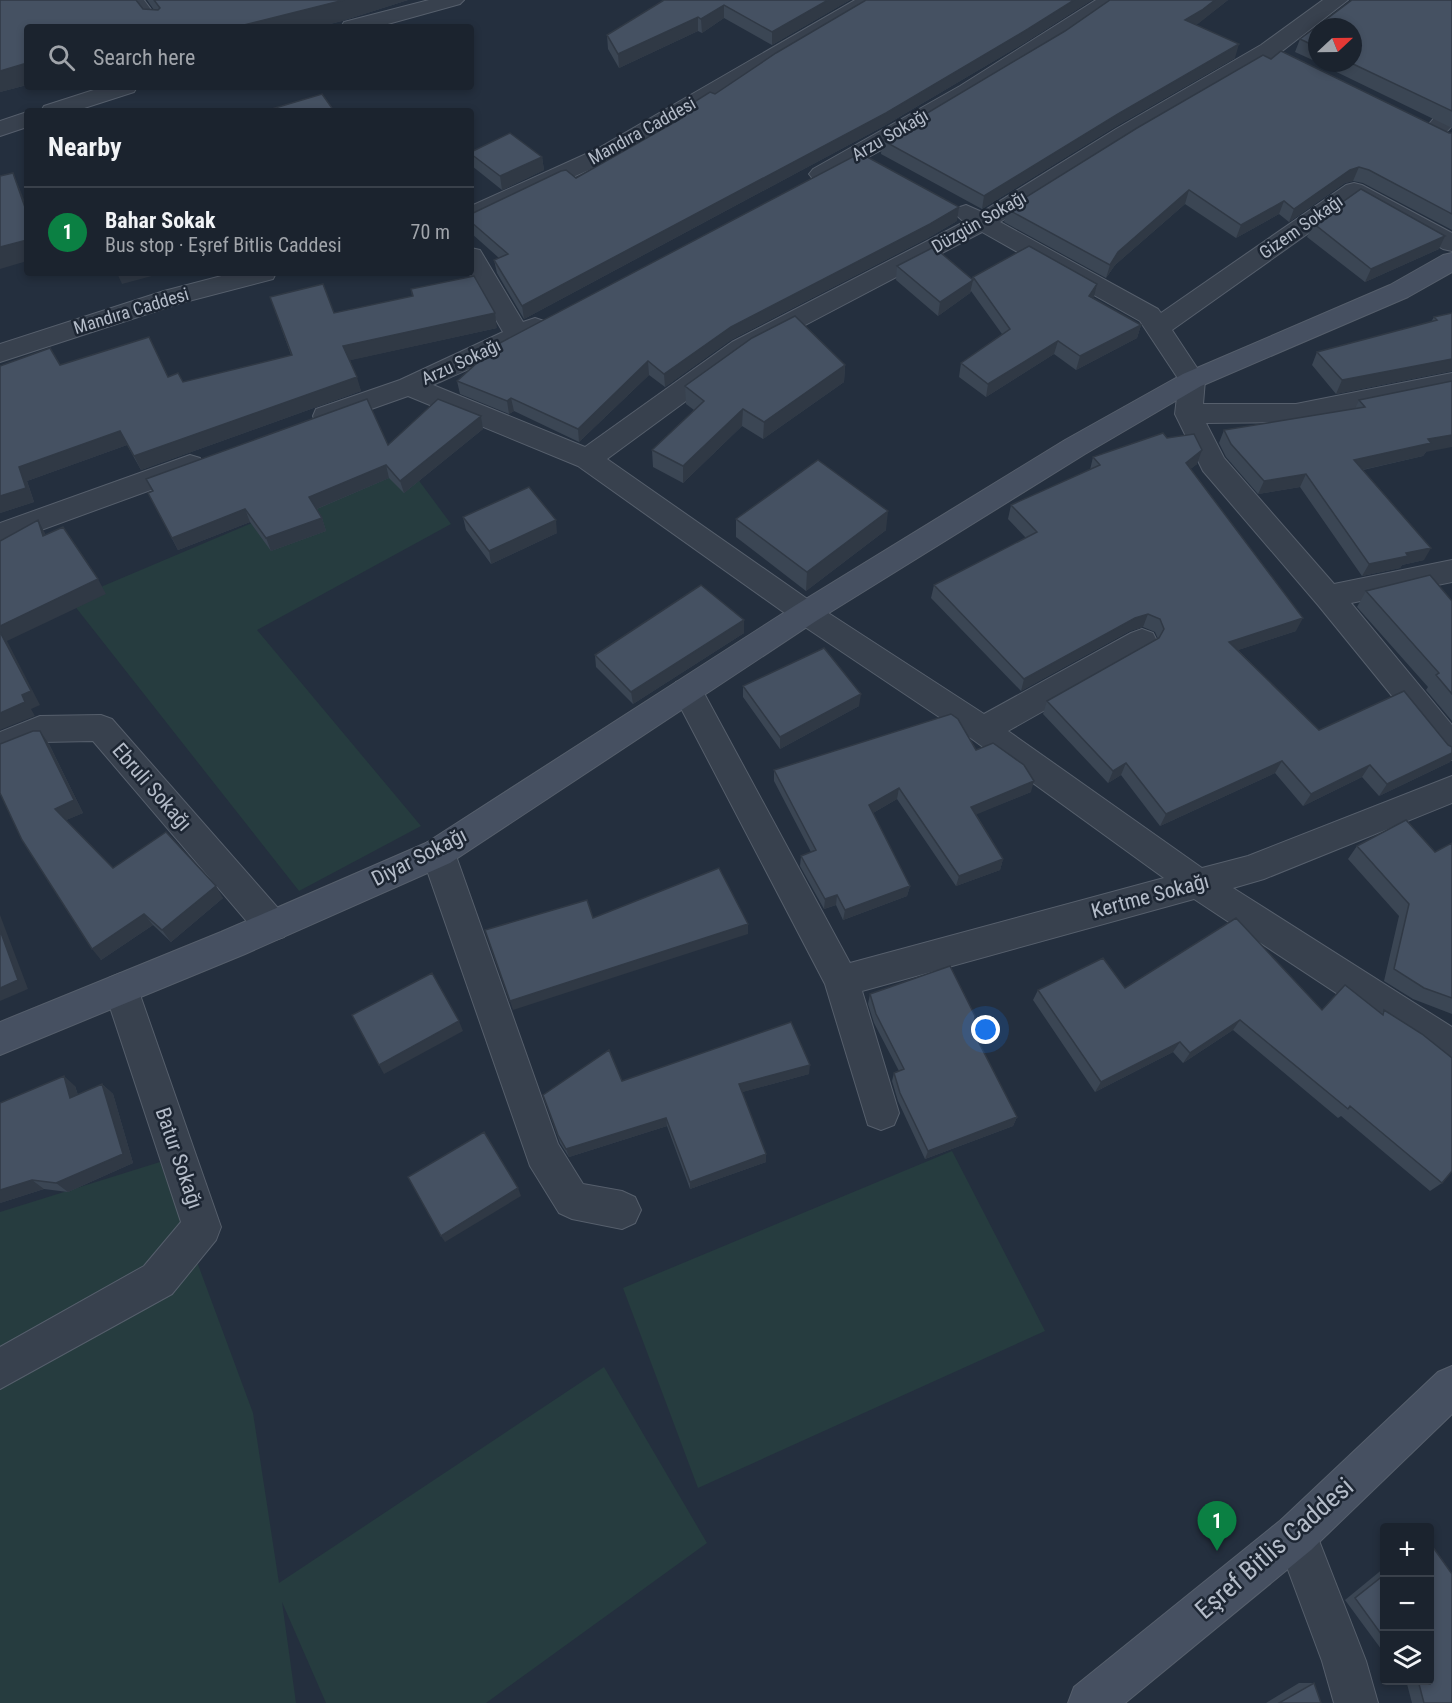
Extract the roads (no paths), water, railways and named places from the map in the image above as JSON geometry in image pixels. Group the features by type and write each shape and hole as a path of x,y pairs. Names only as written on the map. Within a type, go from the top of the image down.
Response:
{"street":[{"path":"363,24 453,0"},
{"name":"Mandıra Caddesi","path":"474,214 605,154 870,0"},
{"name":"Arzu Sokağı","path":"797,186 869,160 1110,0"},
{"name":"Düzgün Sokağı","path":"588,459 741,348 983,222 1124,134 1280,55 1338,0"},
{"path":"61,108 117,90"},
{"path":"1414,121 1443,135 1452,113"},
{"path":"0,129 24,120"},
{"name":"Gizem Sokağı","path":"1158,328 1354,190 1452,243"},
{"path":"941,199 1149,315 1192,380 1188,414 1213,464 1328,597 1452,747"},
{"path":"474,261 518,336"},
{"name":"Diyar Sokağı","path":"0,1039 272,926 438,852 806,613 1075,447 1192,380 1399,291 1452,261"},
{"name":"Mandıra Caddesi","path":"0,353 173,297 253,276"},
{"name":"Arzu Sokağı","path":"299,426 409,386 518,336 555,315"},
{"path":"1188,414 1296,413 1452,382"},
{"path":"409,386 588,459 806,613 983,730 1197,883 1419,1027 1452,1045"},
{"path":"0,534 210,458"},
{"path":"1328,597 1452,571"},
{"path":"983,730 1142,640"},
{"path":"687,691 841,981 881,1113"},
{"name":"Ebruli Sokağı","path":"0,746 40,729 101,728 272,926"},
{"name":"Kertme Sokağı","path":"841,981 1252,869 1452,789"},
{"path":"438,852 543,1153 572,1200 622,1210"},
{"name":"Batur Sokağı","path":"0,1369 158,1280 202,1227 122,989"},
{"name":"Eşref Bitlis Caddesi","path":"1090,1703 1296,1535 1452,1386"},
{"path":"1296,1535 1344,1661 1356,1703"}],"lane":[{"path":"137,0 156,24"}],"place":[{"name":"Bahar Sokak","path":"1217,1551"}]}
